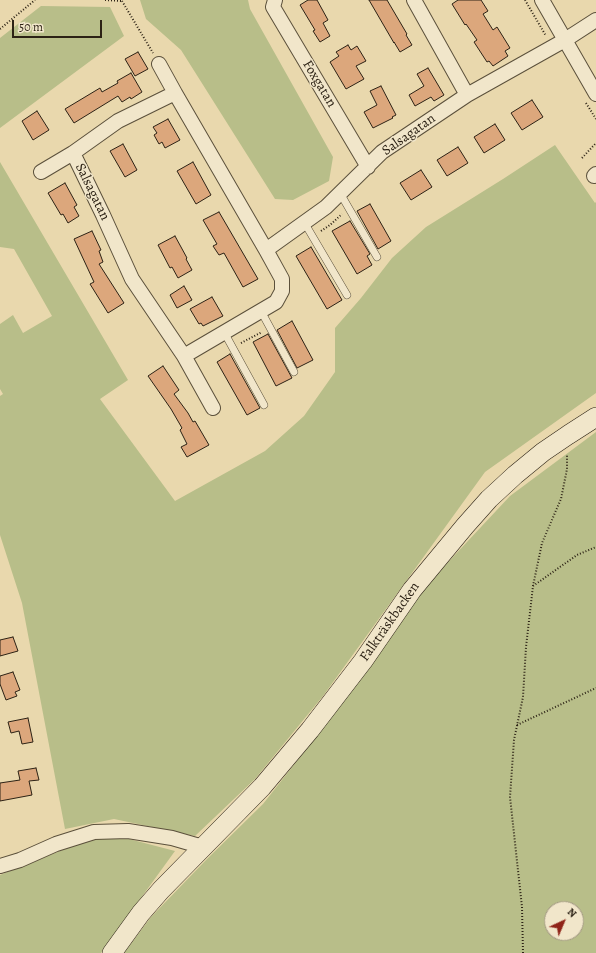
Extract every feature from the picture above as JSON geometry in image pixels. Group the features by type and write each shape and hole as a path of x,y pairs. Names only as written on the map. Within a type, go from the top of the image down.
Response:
{"street":[{"name":"Foxgatan","path":"275,0 273,7 368,167"},
{"path":"414,0 467,95"},
{"path":"542,0 596,94"},
{"name":"Salsagatan","path":"266,250 326,207 382,152 467,95 564,40 596,20"},
{"path":"159,64 282,279 282,291 276,302 184,356"},
{"name":"Salsagatan","path":"41,172 73,153 118,121 175,93"},
{"name":"Salsagatan","path":"73,153 132,279 184,356 213,408"},
{"name":"Falkträskbacken","path":"112,953 141,913 161,890 262,787 310,730 363,661 412,590 489,499 543,452 596,417"},
{"path":"0,866 20,860 56,844 94,832 128,831 172,838 203,847"}],"lane":[{"path":"340,193 377,256"},
{"path":"304,222 347,295"},
{"path":"261,311 294,372"},
{"path":"224,332 264,405"}],"path":[{"path":"0,29 35,0"},
{"path":"105,0 122,0 159,64"},
{"path":"582,158 596,143"},
{"path":"312,237 330,225 349,208"},
{"path":"232,348 270,328"},
{"path":"523,953 522,907 510,797 514,740 523,697 532,586 542,543 561,499 567,469 568,435"},
{"path":"532,586 577,555 596,547"},
{"path":"517,725 596,688"}],"green space":[{"path":"140,0 248,0 250,9 333,157 329,181 293,200 275,199 181,50 146,19"},
{"path":"41,6 110,7 124,36 0,128 0,38"},
{"path":"555,145 595,203 596,202 596,393 485,472 323,696 255,779 195,836 114,819 65,829 22,603 0,535 0,396 3,394 0,389 0,324 13,315 23,333 52,316 14,249 0,247 0,162 128,380 100,399 175,501 265,451 304,416 335,372 335,328 361,298 392,258 426,227"},
{"path":"596,432 596,953 124,953 151,917 263,804 341,705 423,589 510,496"},
{"path":"90,839 129,839 175,851 101,953 0,953 0,875"}],"building":[{"path":"308,0 317,0 328,20 323,23 330,36 320,42 313,31 315,30 300,5"},
{"path":"369,0 387,0 412,45 400,52"},
{"path":"458,0 481,0 488,11 483,14 493,30 497,27 510,48 505,51 508,56 493,66 489,61 487,62 474,42 477,40 466,24 465,25 452,4"},
{"path":"348,45 351,50 357,46 366,61 356,66 364,79 346,89 330,62 339,56 336,52"},
{"path":"138,52 148,69 135,76 125,59"},
{"path":"428,68 444,95 434,101 431,97 415,106 409,95 424,86 417,74"},
{"path":"131,73 142,92 131,99 130,97 122,102 118,96 74,123 65,109 100,88 102,92 118,83 117,81"},
{"path":"381,86 396,115 373,128 364,112 377,105 370,91"},
{"path":"532,100 543,117 522,130 511,113"},
{"path":"37,111 49,130 33,140 22,121"},
{"path":"168,119 180,140 165,148 162,142 159,144 154,135 157,133 153,127"},
{"path":"495,124 505,140 484,153 474,137"},
{"path":"123,144 137,170 125,177 110,151"},
{"path":"458,147 468,163 447,176 437,160"},
{"path":"193,162 211,195 196,204 177,171"},
{"path":"421,170 432,187 411,200 400,183"},
{"path":"65,183 77,205 74,207 79,216 68,223 63,214 61,215 48,193"},
{"path":"370,204 391,241 378,249 357,211"},
{"path":"219,212 258,279 243,287 224,253 219,255 213,246 217,244 203,220"},
{"path":"350,221 370,254 367,256 372,265 357,274 332,231"},
{"path":"92,231 101,250 99,251 103,262 99,264 124,303 108,313 90,284 94,282 74,239"},
{"path":"175,236 192,270 178,278 172,267 170,268 158,245"},
{"path":"311,247 342,300 327,309 296,256"},
{"path":"184,286 192,300 177,308 170,295"},
{"path":"212,297 223,316 203,326 201,323 199,324 190,309"},
{"path":"292,321 313,360 297,368 277,330"},
{"path":"268,334 292,378 276,386 253,342"},
{"path":"230,354 260,408 247,415 217,362"},
{"path":"163,366 179,390 174,394 193,422 195,421 209,445 187,457 181,447 187,444 180,430 182,428 148,376"},
{"path":"13,637 18,651 0,656 0,640"},
{"path":"13,672 20,690 15,692 17,696 6,700 0,684 0,676"},
{"path":"28,718 33,742 22,744 19,731 11,733 8,722"},
{"path":"36,768 39,780 29,781 32,795 0,801 0,783 20,780 18,771"}]}
